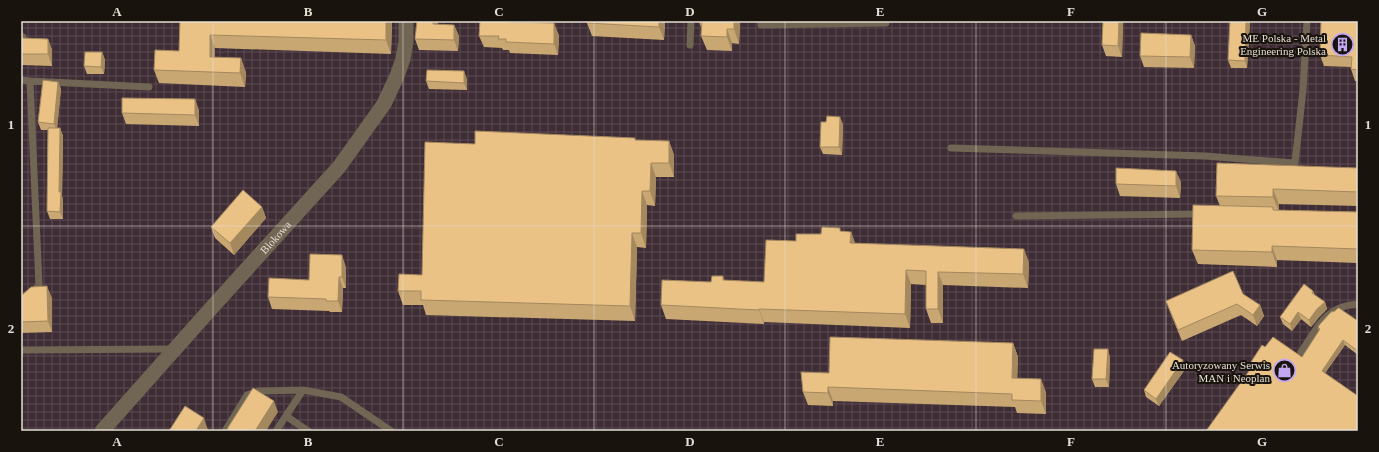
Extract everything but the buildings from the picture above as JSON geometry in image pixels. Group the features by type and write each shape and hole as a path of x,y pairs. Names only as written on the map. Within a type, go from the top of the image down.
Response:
{"street":[{"name":"Blokowa","path":"102,431 174,349 339,167 384,104 398,76 406,42 406,21"}],"lane":[{"path":"690,45 692,21"},
{"path":"761,21 761,25 886,23"},
{"path":"951,148 1205,156 1295,163 1303,90 1306,21"},
{"path":"21,80 149,87"},
{"path":"21,302 32,294 39,285 30,81"},
{"path":"1016,216 1206,214"},
{"path":"1301,352 1320,323 1336,308 1358,304"},
{"path":"21,350 174,349"},
{"path":"276,431 303,390"},
{"path":"225,431 247,395 258,392 303,390 341,397 391,431"},
{"path":"286,416 308,431"}],"shaded area":[{"path":"21,21 1358,21 1358,431 21,431"}],"place":[{"name":"ME Polska - Metal Engineering Polska","path":"1342,44"},
{"name":"Autoryzowany Serwis MAN i Neoplan","path":"1285,371"}]}
